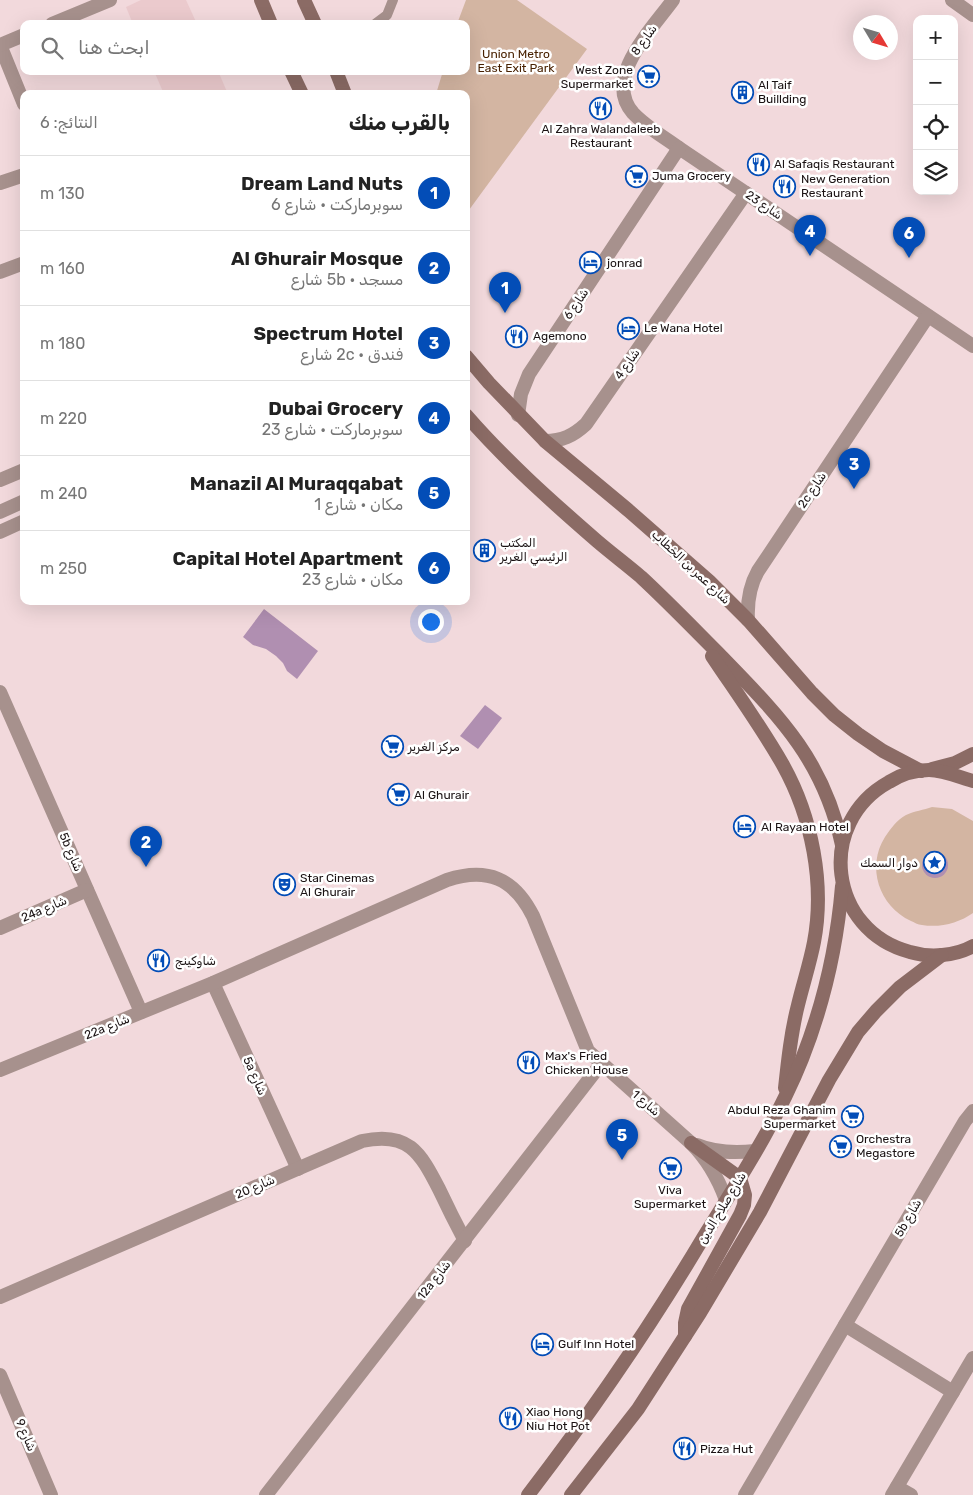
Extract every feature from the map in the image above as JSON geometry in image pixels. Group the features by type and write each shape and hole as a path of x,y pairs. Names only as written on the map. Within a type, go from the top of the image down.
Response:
{"main road":[{"path":"261,0 269,20"},
{"path":"304,0 313,20"},
{"path":"293,75 300,90"},
{"path":"338,75 344,90"},
{"name":"شارع عمر بن الخطاب","path":"470,361 518,415 545,441 709,581 748,620 812,693 834,715 883,751 925,770"},
{"path":"470,420 519,471 640,577 760,696 798,742 814,767 827,794 842,844"},
{"path":"697,633 784,766 802,807 811,839 816,872 817,906 814,940 792,1035 784,1098"},
{"path":"971,948 942,955 920,955 898,949 878,938 863,924 855,912 842,886 840,866 842,844 849,823 862,803 878,788 898,776 955,763 973,754"},
{"path":"925,770 973,781"},
{"name":"شارع صلاح الدين","path":"528,1495 594,1406 652,1322 756,1151 784,1098 805,1052 826,985 835,946 842,886"},
{"path":"571,1495 638,1409 686,1337 760,1212 843,1055 858,1032 888,999 920,970 942,955"},
{"path":"686,1337 685,1323 688,1309 744,1205 745,1195 740,1178 691,1142"}],"street":[{"path":"62,20 110,0"},
{"path":"380,20 387,15 393,0"},
{"name":"شارع 8","path":"622,84 629,61 673,0"},
{"path":"952,0 973,15"},
{"path":"20,37 0,45 20,94"},
{"name":"شارع 23","path":"622,84 624,99 632,112 643,123 972,345"},
{"name":"شارع 6","path":"518,415 521,394 529,374 680,148"},
{"path":"0,183 20,176"},
{"name":"شارع 4","path":"545,441 567,438 586,424 746,193"},
{"path":"0,272 20,264"},
{"name":"2c شارع","path":"748,620 748,594 751,582 928,316"},
{"path":"0,480 20,472"},
{"path":"0,512 20,502"},
{"path":"0,532 20,523"},
{"name":"5b شارع","path":"0,692 141,1012"},
{"name":"22a شارع","path":"0,1070 213,983 447,880 464,875 481,874 498,878 513,887 525,900 534,916 585,1047 601,1064"},
{"name":"24a شارع","path":"0,928 88,890"},
{"name":"5a شارع","path":"213,983 298,1169"},
{"name":"شارع 1","path":"601,1064 691,1142 703,1155 712,1168 726,1200"},
{"name":"12a شارع","path":"266,1495 601,1064"},
{"name":"5b شارع","path":"745,1495 965,1121 973,1111"},
{"name":"شارع 20","path":"0,1297 362,1141 377,1138 391,1138 417,1152 426,1164 465,1241"},
{"name":"شارع 1","path":"691,1142 706,1149 722,1152 756,1151"},
{"path":"845,1326 953,1392"},
{"path":"911,1495 895,1491 973,1358"},
{"name":"شارع 9","path":"0,1375 51,1495"}],"shaded area":[{"path":"141,0 186,0 195,20 131,20 126,7"},
{"path":"156,75 220,75 226,90 162,90"},
{"path":"264,609 318,651 297,679 287,671 283,663 276,656 266,649 253,645 243,637"},
{"path":"485,705 502,718 478,749 460,736"},
{"path":"935,852 944,856 948,865 944,874 935,878 926,874 922,865 926,856"}],"green space":[{"name":"Union Metro East Exit Park","path":"466,0 517,0 587,49 470,209 470,90 437,90 442,75 470,75 470,20 458,20"},
{"path":"932,807 952,809 973,821 973,913 955,922 936,926 919,925 900,914 884,896 876,873 879,849 892,827 900,819 912,812"}],"place":[{"name":"West Zone Supermarket","path":"649,77"},
{"name":"Al Taif Buillding","path":"742,92"},
{"name":"Al Zahra Walandaleeb Restaurant","path":"601,108"},
{"name":"Al Safaqis Restaurant","path":"758,164"},
{"name":"Juma Grocery","path":"636,176"},
{"name":"New Generation Restaurant","path":"785,186"},
{"name":"Dubai Grocery","path":"810,256"},
{"name":"Capital Hotel Apartment","path":"909,258"},
{"name":"jonrad","path":"591,263"},
{"name":"Dream Land Nuts","path":"505,313"},
{"name":"Le Wana Hotel","path":"628,328"},
{"name":"Agemono","path":"517,336"},
{"name":"Spectrum Hotel","path":"854,489"},
{"name":"المكتب الرئيسي الغرير","path":"484,550"},
{"name":"مركز الغرير","path":"392,747"},
{"name":"Al Ghurair","path":"398,795"},
{"name":"Al Rayaan Hotel","path":"745,827"},
{"name":"دوار السمك","path":"934,863"},
{"name":"Al Ghurair Mosque","path":"146,867"},
{"name":"Star Cinemas Al Ghurair","path":"284,885"},
{"name":"شاوكينج","path":"159,961"},
{"name":"Max's Fried Chicken House","path":"529,1063"},
{"name":"Abdul Reza Ghanim Supermarket","path":"852,1117"},
{"name":"Orchestra Megastore","path":"840,1146"},
{"name":"Manazil Al Muraqqabat","path":"622,1160"},
{"name":"Viva Supermarket","path":"670,1169"},
{"name":"Gulf Inn Hotel","path":"542,1344"},
{"name":"Xiao Hong Niu Hot Pot","path":"510,1419"},
{"name":"Pizza Hut","path":"684,1449"}]}
